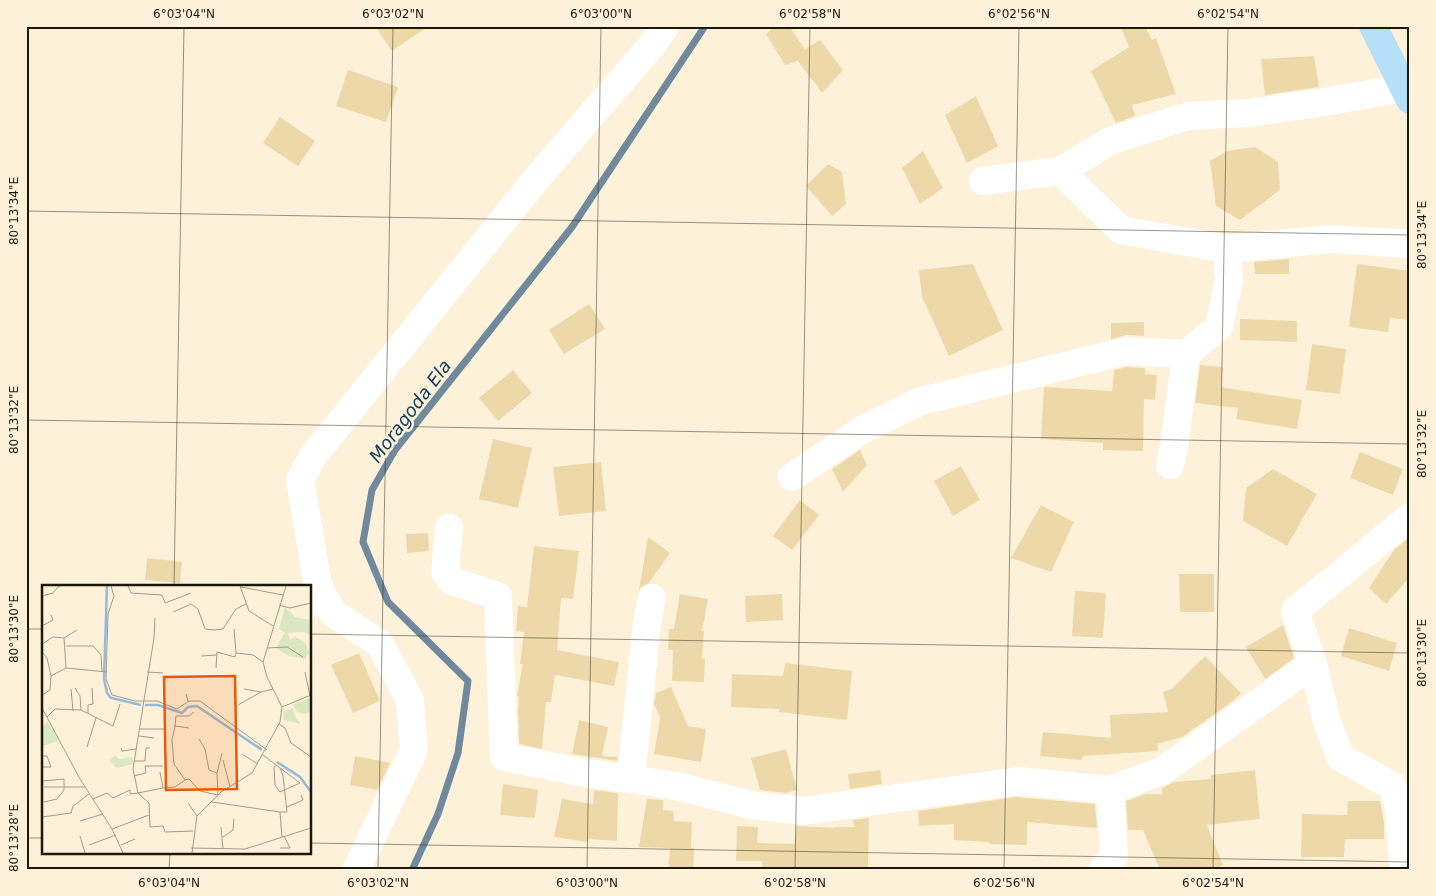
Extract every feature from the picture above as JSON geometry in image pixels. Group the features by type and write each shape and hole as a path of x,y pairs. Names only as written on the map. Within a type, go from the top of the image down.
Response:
{"main road":[{"path":"1374,26 1406,94"}],"street":[{"path":"356,870 414,750 410,700 380,644 333,613 314,595 300,480 313,456 537,178 652,45 665,26"},
{"path":"983,181 1060,171 1110,141 1188,116 1248,113 1324,102 1406,94"},
{"path":"1060,171 1121,230 1227,249 1331,239 1410,244"},
{"path":"792,477 862,430 921,400 1126,351 1186,354 1219,327 1229,281 1227,249"},
{"path":"1170,466 1186,354"},
{"path":"1404,870 1398,805 1392,786 1340,756 1326,719 1313,664 1295,611 1410,517"},
{"path":"449,528 445,572 452,581 498,596 504,757 585,773 681,787 751,804 803,812 1019,781 1110,790 1162,771 1313,664"},
{"path":"631,779 647,623 652,598"},
{"path":"1104,870 1114,856 1110,790"}],"building":[{"path":"375,26 429,26 392,51"},
{"path":"775,26 789,26 805,49 820,40 843,70 822,93 798,61 785,65 766,34"},
{"path":"1120,26 1145,26 1152,40 1156,38 1176,94 1132,105 1135,116 1116,123 1091,71 1129,47"},
{"path":"1314,56 1319,87 1265,95 1261,59"},
{"path":"348,70 398,87 386,122 336,106"},
{"path":"976,96 998,146 967,163 945,115"},
{"path":"280,117 315,141 298,166 263,143"},
{"path":"1255,147 1278,162 1280,190 1240,220 1216,206 1210,161 1227,151"},
{"path":"923,151 943,188 920,204 902,168"},
{"path":"828,164 842,172 846,204 832,216 806,186"},
{"path":"1289,259 1289,274 1255,274 1254,262"},
{"path":"973,264 1003,330 949,356 922,297 919,270"},
{"path":"1357,264 1410,271 1410,320 1390,318 1388,332 1349,327"},
{"path":"589,304 605,329 564,354 549,330"},
{"path":"1240,319 1297,321 1297,342 1240,340"},
{"path":"1144,322 1144,336 1127,335 1111,339 1111,323"},
{"path":"1312,344 1346,349 1340,394 1306,390"},
{"path":"1200,365 1223,367 1221,387 1302,400 1297,429 1236,419 1238,408 1195,403"},
{"path":"1127,367 1145,368 1145,374 1157,375 1155,400 1144,399 1143,451 1103,450 1103,443 1041,439 1044,387 1112,391 1114,370"},
{"path":"513,370 532,393 498,421 479,398"},
{"path":"493,439 532,448 518,508 479,499"},
{"path":"860,450 867,465 843,492 832,469"},
{"path":"1360,452 1403,469 1393,495 1350,478"},
{"path":"601,462 606,511 559,516 553,467"},
{"path":"961,466 980,500 953,516 934,481"},
{"path":"1273,469 1317,494 1287,546 1243,521 1246,488"},
{"path":"800,500 819,515 792,550 773,536"},
{"path":"1041,505 1074,522 1051,572 1011,558"},
{"path":"428,533 429,551 407,553 406,534"},
{"path":"648,537 670,553 649,583 641,587 639,591"},
{"path":"1410,537 1410,577 1386,604 1369,588 1394,550"},
{"path":"534,546 579,551 573,599 561,598 557,650 619,662 614,686 555,675 551,702 546,702 542,749 519,744 519,697 517,696 523,664 520,664 524,632 516,631 518,606 527,607"},
{"path":"147,558 182,562 180,583 145,580"},
{"path":"1179,574 1214,574 1214,612 1180,612"},
{"path":"1075,591 1106,593 1103,638 1072,636"},
{"path":"680,594 708,599 702,631 704,631 702,658 705,658 704,682 672,681 673,650 668,650 669,629 674,629"},
{"path":"782,594 783,620 746,622 745,596"},
{"path":"1283,625 1294,658 1265,679 1246,647"},
{"path":"1349,628 1397,643 1389,671 1341,656"},
{"path":"359,653 380,701 353,713 331,665"},
{"path":"1205,656 1241,693 1233,701 1182,737 1157,744 1158,751 1083,756 1082,760 1040,756 1043,732 1111,738 1110,715 1168,712 1163,692 1172,689"},
{"path":"785,663 852,671 847,720 779,712 779,709 731,707 732,674 783,676"},
{"path":"671,687 688,726 706,729 701,762 654,754 660,718 654,704 656,693"},
{"path":"579,720 608,727 602,756 618,757 617,761 572,754"},
{"path":"786,749 797,790 786,793 760,790 751,758"},
{"path":"355,756 390,763 377,790 350,785"},
{"path":"880,770 882,784 850,789 848,774"},
{"path":"1255,770 1260,819 1207,825 1223,865 1212,870 1160,870 1143,830 1128,830 1126,801 1146,794 1162,794 1162,788 1174,782 1211,779 1211,775"},
{"path":"503,784 538,790 535,818 500,815"},
{"path":"594,790 618,793 617,841 589,839 588,842 554,837 562,799 593,804"},
{"path":"1016,797 1095,804 1097,828 1027,822 1027,845 989,844 989,842 954,840 954,824 919,826 918,811"},
{"path":"647,799 663,800 663,810 673,811 674,821 692,822 691,848 694,848 693,870 668,870 670,848 639,847"},
{"path":"1348,801 1380,801 1384,822 1384,839 1345,839 1344,857 1301,857 1302,814 1347,815"},
{"path":"869,818 868,870 762,870 762,861 736,861 737,826 758,827 757,843 795,844 796,826 854,827 853,820"}],"waterway":[{"name":"Moragoda Ela","path":"412,870 438,814 458,753 468,681 388,602 363,542 372,490 395,450 572,227 705,26"}]}
